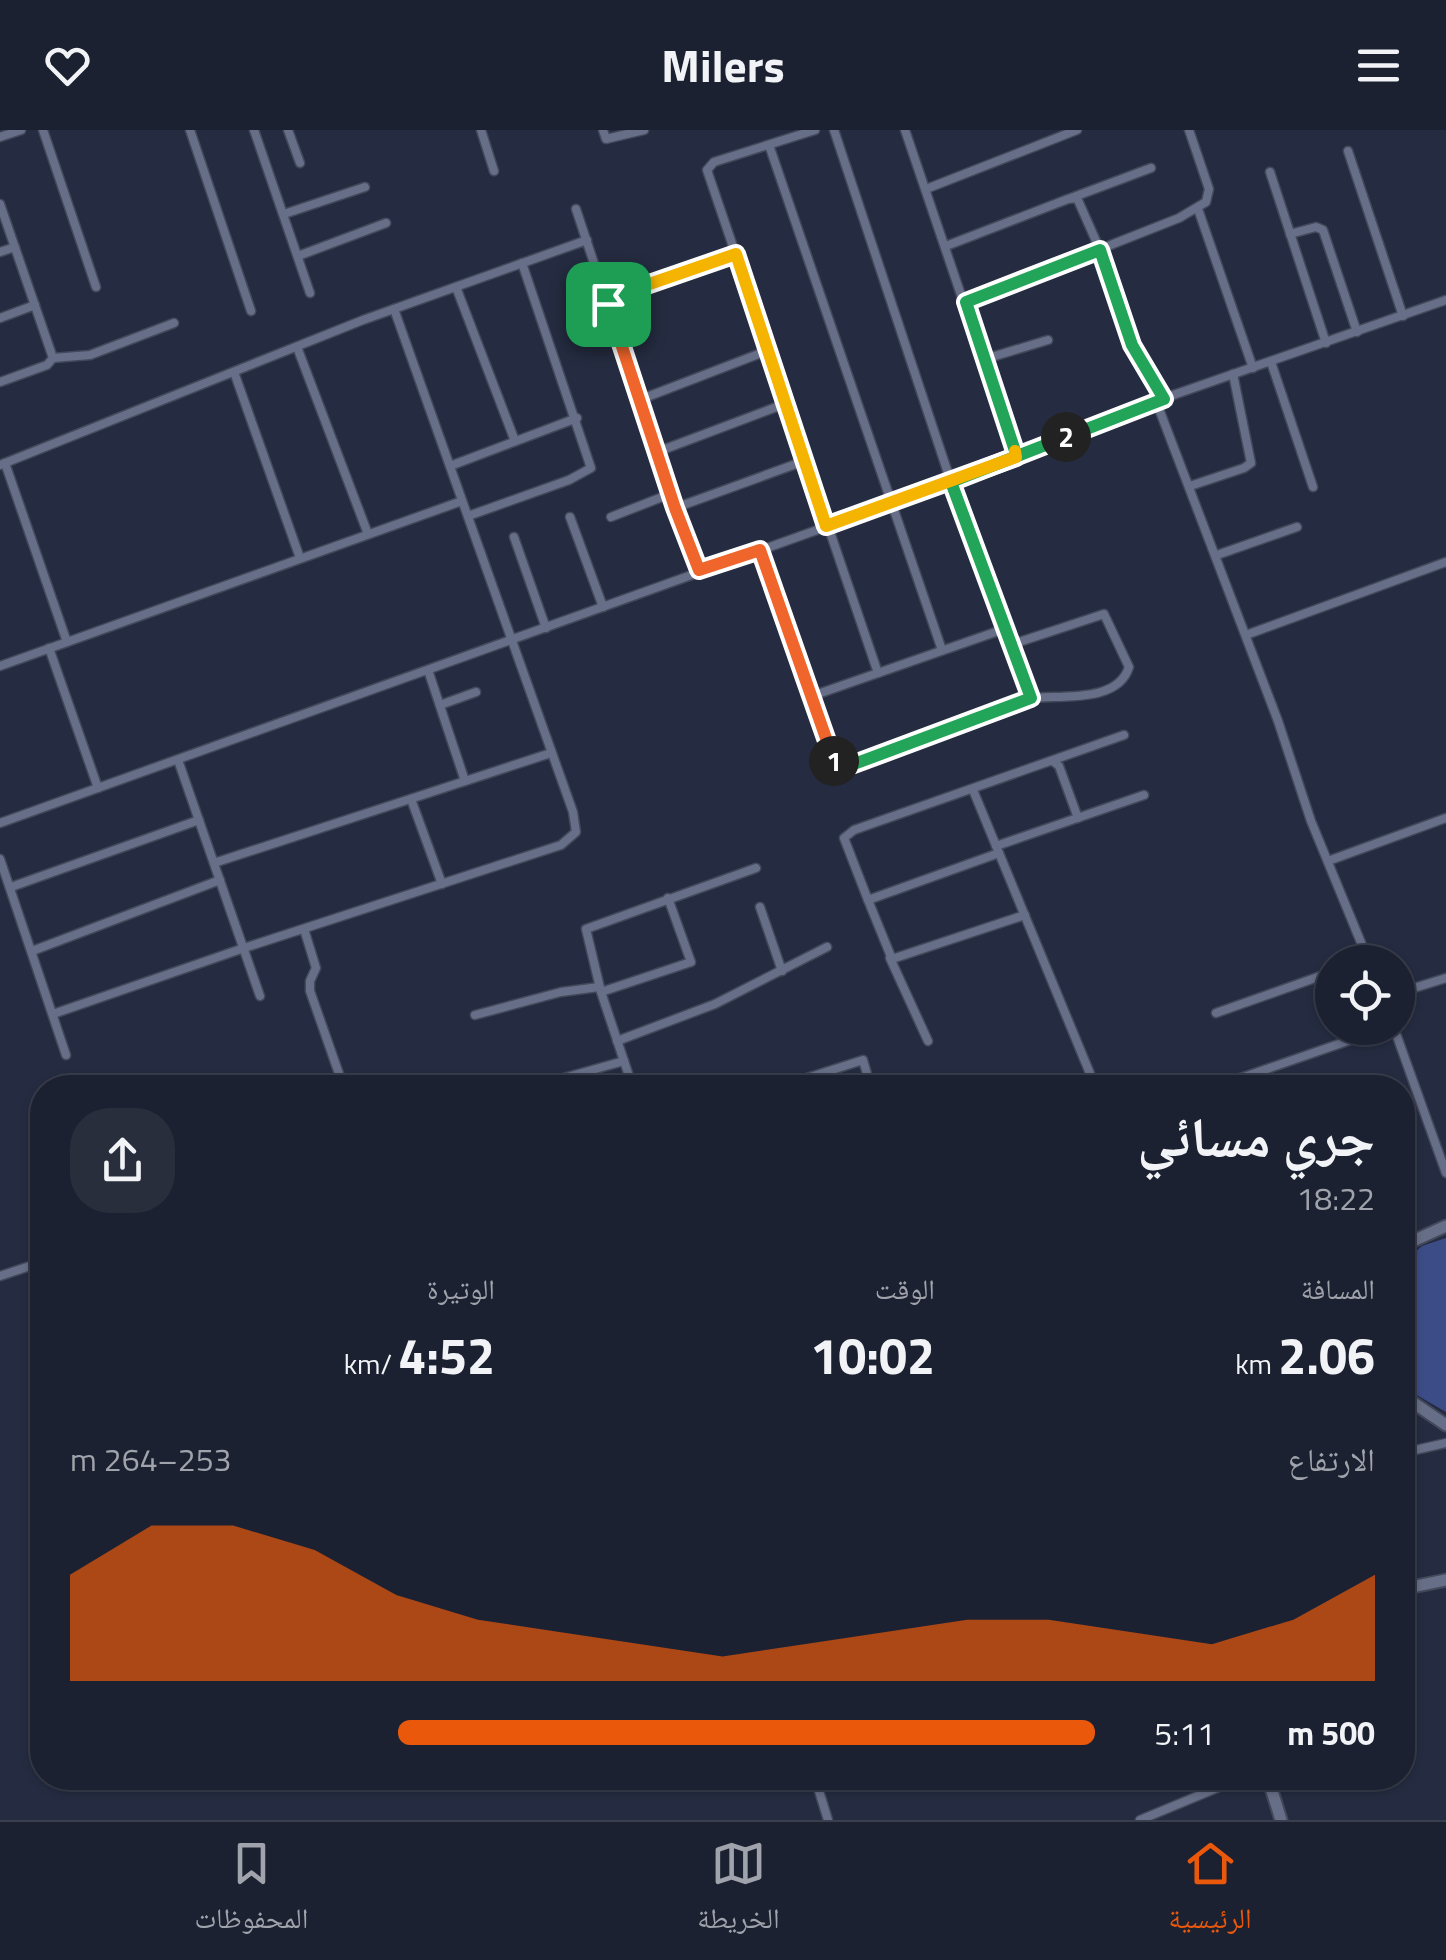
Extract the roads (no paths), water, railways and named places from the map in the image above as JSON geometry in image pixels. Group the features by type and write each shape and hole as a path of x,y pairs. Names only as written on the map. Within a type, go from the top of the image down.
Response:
{"main road":[{"path":"1415,1240 1446,1226"},
{"path":"1415,1405 1446,1425"},
{"path":"1415,1586 1446,1580"},
{"path":"1272,1790 1281,1820"}],"street":[{"path":"0,138 21,130"},
{"path":"43,130 96,287"},
{"path":"190,130 251,311"},
{"path":"254,130 310,293"},
{"path":"288,130 300,163"},
{"path":"480,130 494,171"},
{"path":"603,130 606,139 644,130"},
{"path":"815,130 714,162 707,170 878,673"},
{"path":"834,130 951,482 1031,698"},
{"path":"905,130 1016,457"},
{"path":"1042,130 1046,142"},
{"path":"926,188 1076,130"},
{"path":"966,302 1100,250 1206,202 1209,190 1189,130"},
{"path":"769,145 942,650"},
{"path":"1348,151 1403,316"},
{"path":"946,246 1151,168"},
{"path":"1270,172 1326,343"},
{"path":"284,214 366,187"},
{"path":"1071,198 1080,202 1132,345 1160,400 1360,945"},
{"path":"0,204 53,358"},
{"path":"1198,208 1253,368"},
{"path":"576,209 699,570"},
{"path":"298,256 386,223"},
{"path":"1290,234 1316,226 1322,230 1358,332"},
{"path":"66,642 3,464 297,346 587,240"},
{"path":"0,252 15,247"},
{"path":"606,299 736,254"},
{"path":"468,516 588,471 592,462 522,263"},
{"path":"456,287 515,441"},
{"path":"0,823 951,482 1160,400 1446,300"},
{"path":"0,318 35,305"},
{"path":"53,1014 561,845 573,837 576,823 394,309"},
{"path":"0,382 47,365 53,358 90,355 174,323"},
{"path":"985,360 1048,340"},
{"path":"297,346 368,534"},
{"path":"639,400 769,350"},
{"path":"1271,362 1313,486"},
{"path":"234,372 300,558"},
{"path":"1190,486 1251,463 1233,374"},
{"path":"657,452 787,404"},
{"path":"450,466 577,418"},
{"path":"675,508 807,460"},
{"path":"611,517 670,494"},
{"path":"0,666 462,500"},
{"path":"570,516 603,608"},
{"path":"1216,555 1297,526"},
{"path":"514,537 546,628"},
{"path":"760,550 836,766 842,769 1031,698 1108,691 1126,676 1129,667 1104,614 1013,644"},
{"path":"1246,636 1446,562"},
{"path":"812,696 1007,628"},
{"path":"49,648 98,788"},
{"path":"428,670 465,781"},
{"path":"440,705 476,692"},
{"path":"928,1041 844,842 846,834 1124,735"},
{"path":"214,863 552,753"},
{"path":"178,760 260,996"},
{"path":"1054,762 1078,818"},
{"path":"973,790 1091,1075"},
{"path":"868,900 1144,795"},
{"path":"411,799 442,884"},
{"path":"1328,862 1446,818"},
{"path":"11,887 199,820"},
{"path":"0,859 66,1055"},
{"path":"629,1075 600,989 586,930 756,868"},
{"path":"32,952 220,880"},
{"path":"474,1015 561,992 600,989 691,962 668,898"},
{"path":"760,907 782,971"},
{"path":"890,958 1025,915"},
{"path":"304,929 316,968 310,991 339,1075"},
{"path":"617,1041 714,1004 827,947"},
{"path":"1216,1013 1315,978"},
{"path":"1415,987 1446,978"},
{"path":"1250,1074 1335,1045"},
{"path":"1400,1045 1411,1075"},
{"path":"816,1075 863,1060 867,1075"},
{"path":"574,1075 624,1061"},
{"path":"1415,1087 1446,1173"},
{"path":"0,1276 30,1266"},
{"path":"1415,1450 1446,1443"},
{"path":"819,1790 828,1820"},
{"path":"1140,1820 1211,1790"}]}
